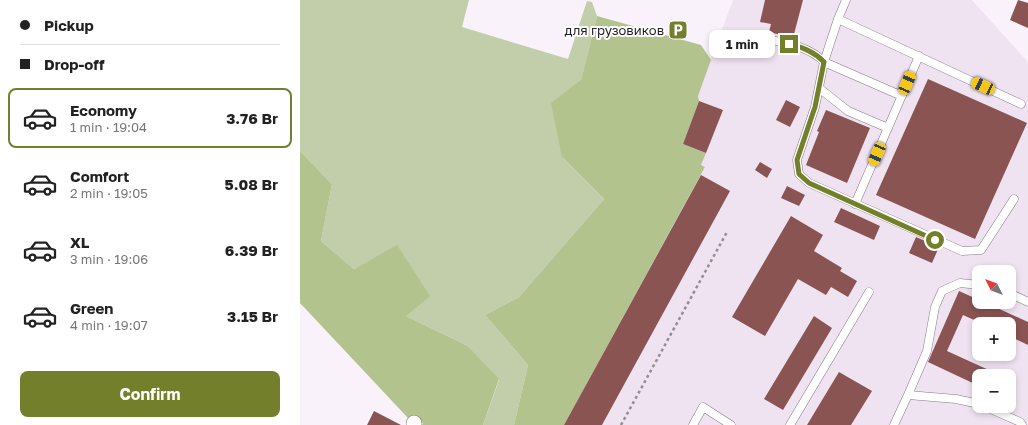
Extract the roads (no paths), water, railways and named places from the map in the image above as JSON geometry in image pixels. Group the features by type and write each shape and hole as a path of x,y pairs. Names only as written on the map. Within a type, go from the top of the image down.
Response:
{"lane":[{"path":"846,0 824,62 815,107 797,160 799,174 809,183 962,251 981,250 1014,199"},
{"path":"838,19 1021,104"},
{"path":"752,36 801,47 818,56 824,62 902,96"},
{"path":"855,204 919,56"},
{"path":"819,88 848,111 888,128"},
{"path":"894,425 927,351 934,307 942,290 960,283 972,284"},
{"path":"790,425 869,292"},
{"path":"1016,296 1028,302"},
{"path":"908,395 956,399 972,402"},
{"path":"693,425 702,408 731,425"},
{"path":"1000,413 1020,422 1022,425"}],"place":[{"name":"для грузовиков","path":"678,30"}]}
